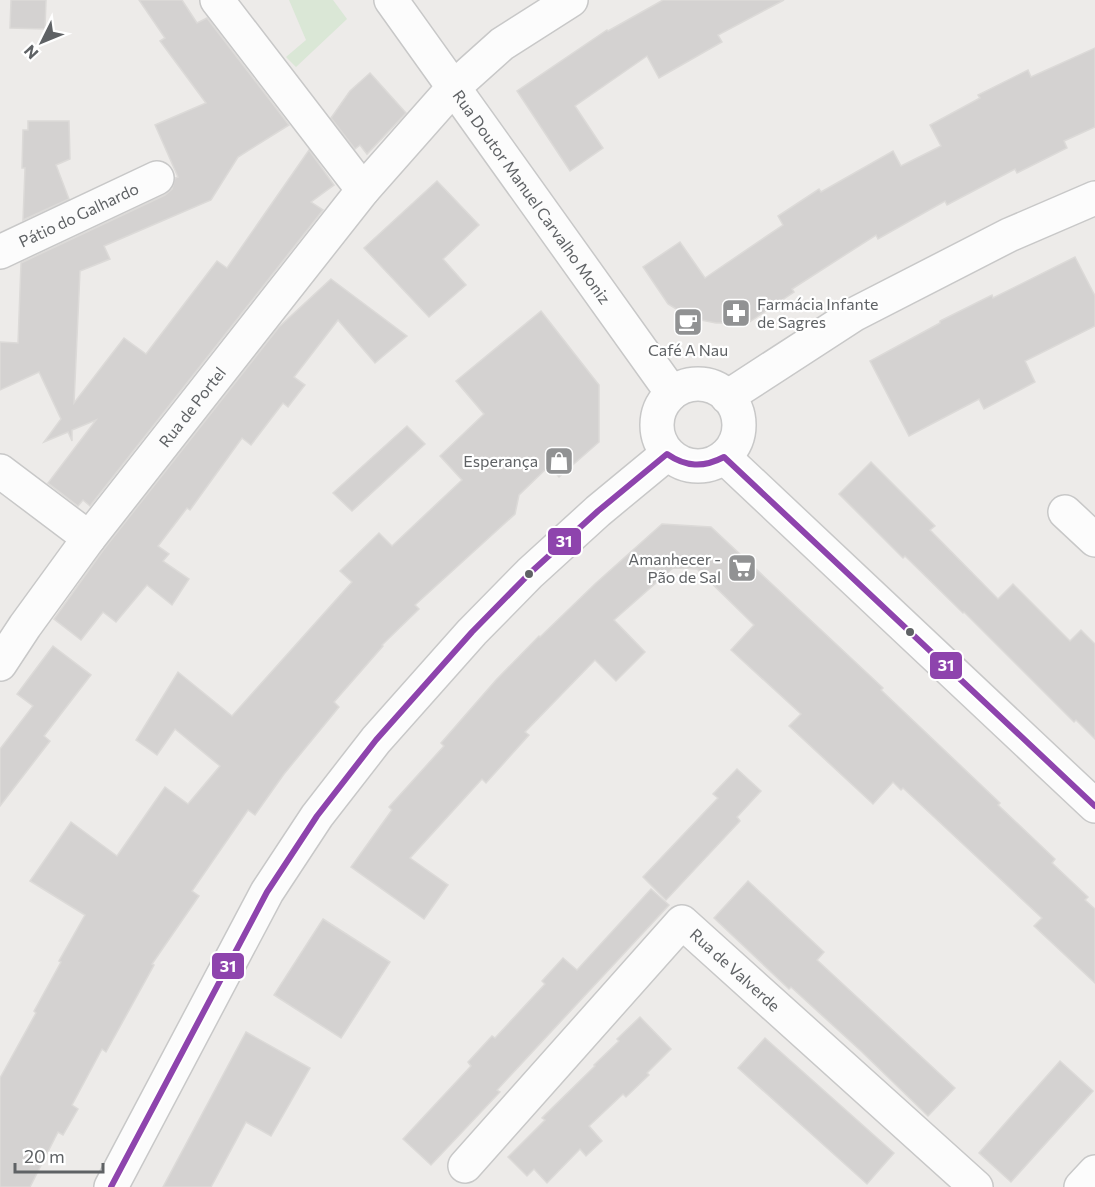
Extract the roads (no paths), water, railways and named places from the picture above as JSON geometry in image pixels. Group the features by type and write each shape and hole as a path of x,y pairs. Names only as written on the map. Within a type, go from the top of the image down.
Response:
{"street":[{"path":"217,0 363,190"},
{"name":"Rua Doutor Manuel Carvalho Moniz","path":"391,0 672,393"},
{"name":"Rua de Portel","path":"0,664 89,538 363,190 454,87 502,44 571,0"},
{"name":"Pátio do Galhardo","path":"0,252 157,178"},
{"path":"727,397 855,314 1009,235 1095,198"},
{"path":"700,384 715,388 727,397 737,414 738,435 733,447 724,457 713,464 695,466 677,461 667,453 658,439 656,422 661,405 672,393 686,386 700,384"},
{"path":"111,1187 267,892 316,816 376,740 472,632 531,573 667,453"},
{"path":"724,457 1095,806"},
{"path":"0,471 89,538"},
{"path":"1065,512 1095,540"},
{"name":"Rua de Valverde","path":"465,1166 682,922 976,1187"},
{"path":"1081,1187 1095,1172"}],"place":[{"name":"Farmácia Infante de Sagres","path":"736,313"},
{"name":"Café A Nau","path":"688,322"},
{"name":"Esperança","path":"559,461"},
{"name":"Amanhecer - Pão de Sal","path":"742,568"}]}
